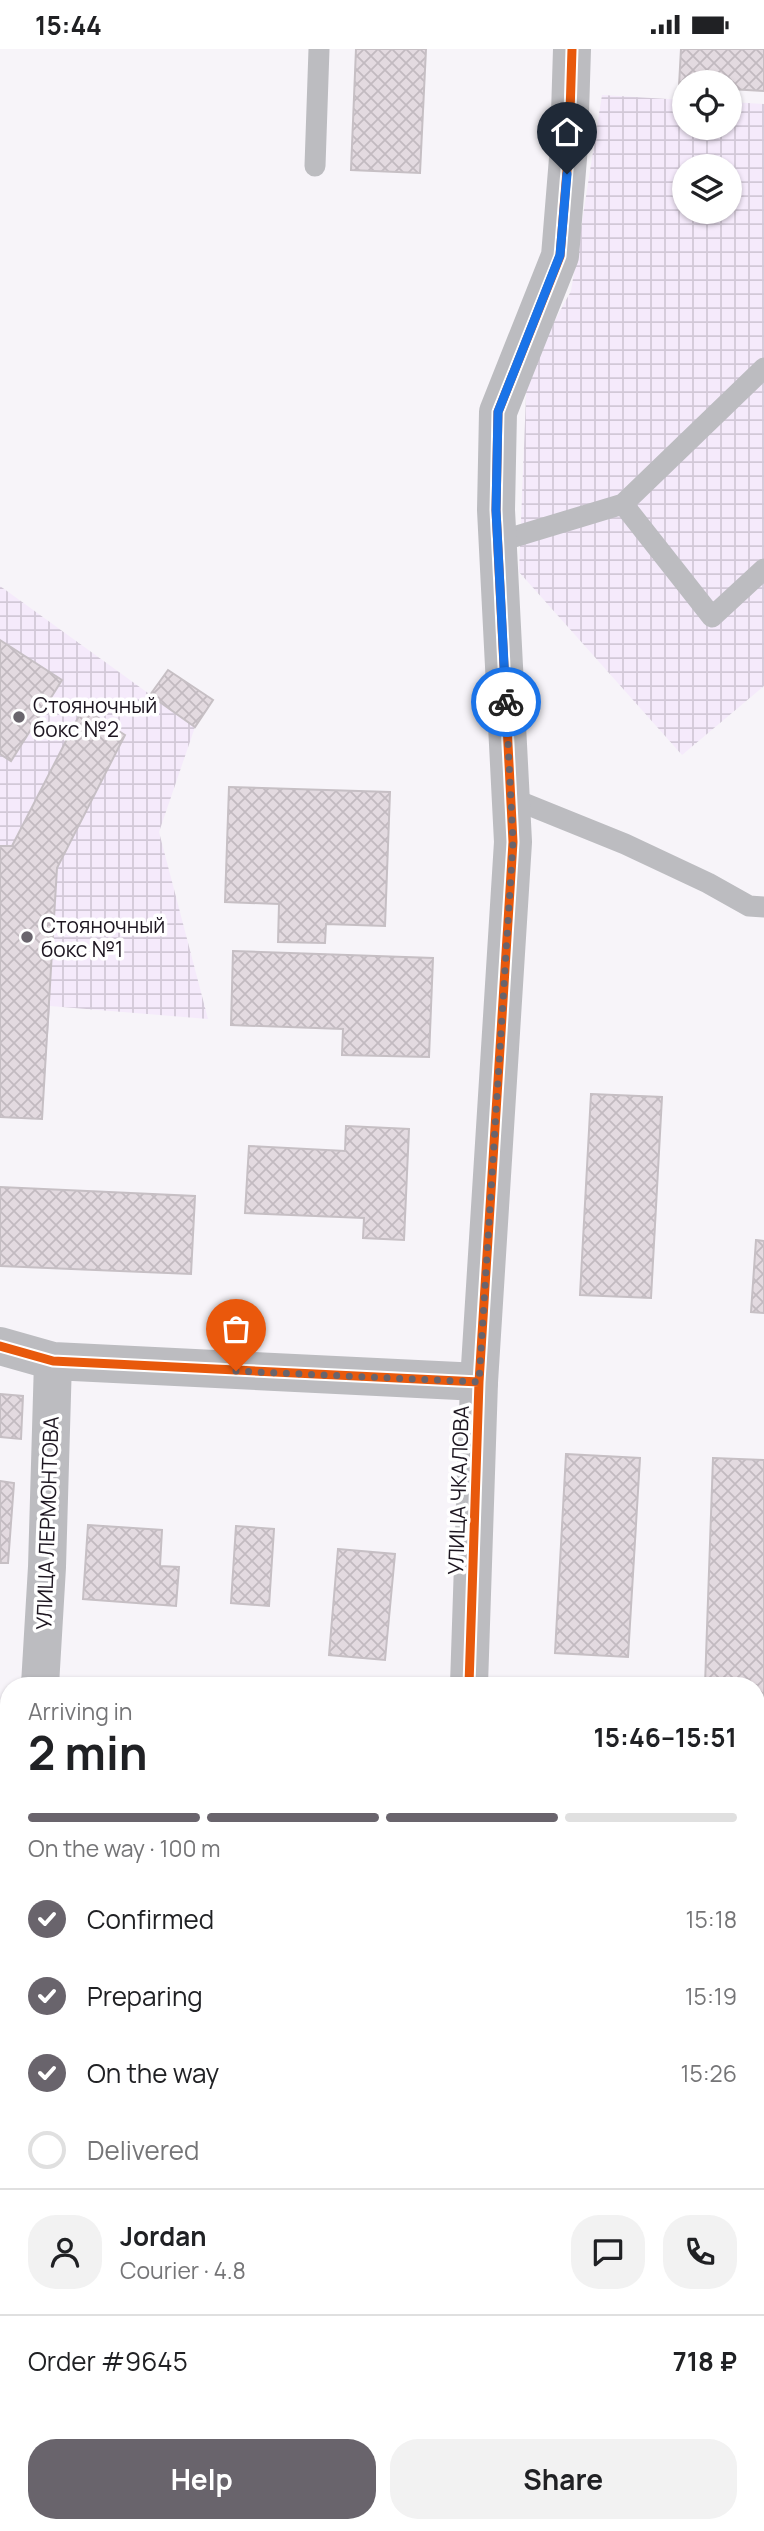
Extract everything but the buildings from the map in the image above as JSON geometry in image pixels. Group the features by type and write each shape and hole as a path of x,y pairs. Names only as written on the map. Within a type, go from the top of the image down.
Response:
{"street":[{"name":"УЛИЦА ЧКАЛОВА","path":"469,1677 479,1382 513,842 497,542 498,412 560,255 569,146 572,49"},
{"path":"0,1346 53,1361 479,1382"},
{"name":"УЛИЦА ЛЕРМОНТОВА","path":"40,1677 53,1361"}],"lane":[{"path":"315,166 320,49"},
{"path":"497,542 623,504 764,368"},
{"path":"623,504 712,617 764,569"},
{"path":"511,798 625,844 708,883 748,907 764,907"}],"shaded area":[{"path":"602,95 672,99 672,140 742,140 742,103 764,104 764,686 682,755 519,572 527,371 571,291"},
{"path":"0,586 195,727 159,832 208,1019 50,1006 42,1119 0,1117"}],"cycle path":[{"path":"469,1677 479,1382 513,842 496,510 498,412 560,256 569,146 572,49"},
{"path":"0,1346 53,1361 479,1382"}],"way so far":[{"path":"236,1371 479,1382 513,842 506,702"}],"place":[{"name":"Стояночный бокс №2","path":"19,717"},
{"name":"Стояночный бокс №1","path":"27,937"}],"route":[{"path":"506,702 496,510 498,412 560,255 567,174"}]}
